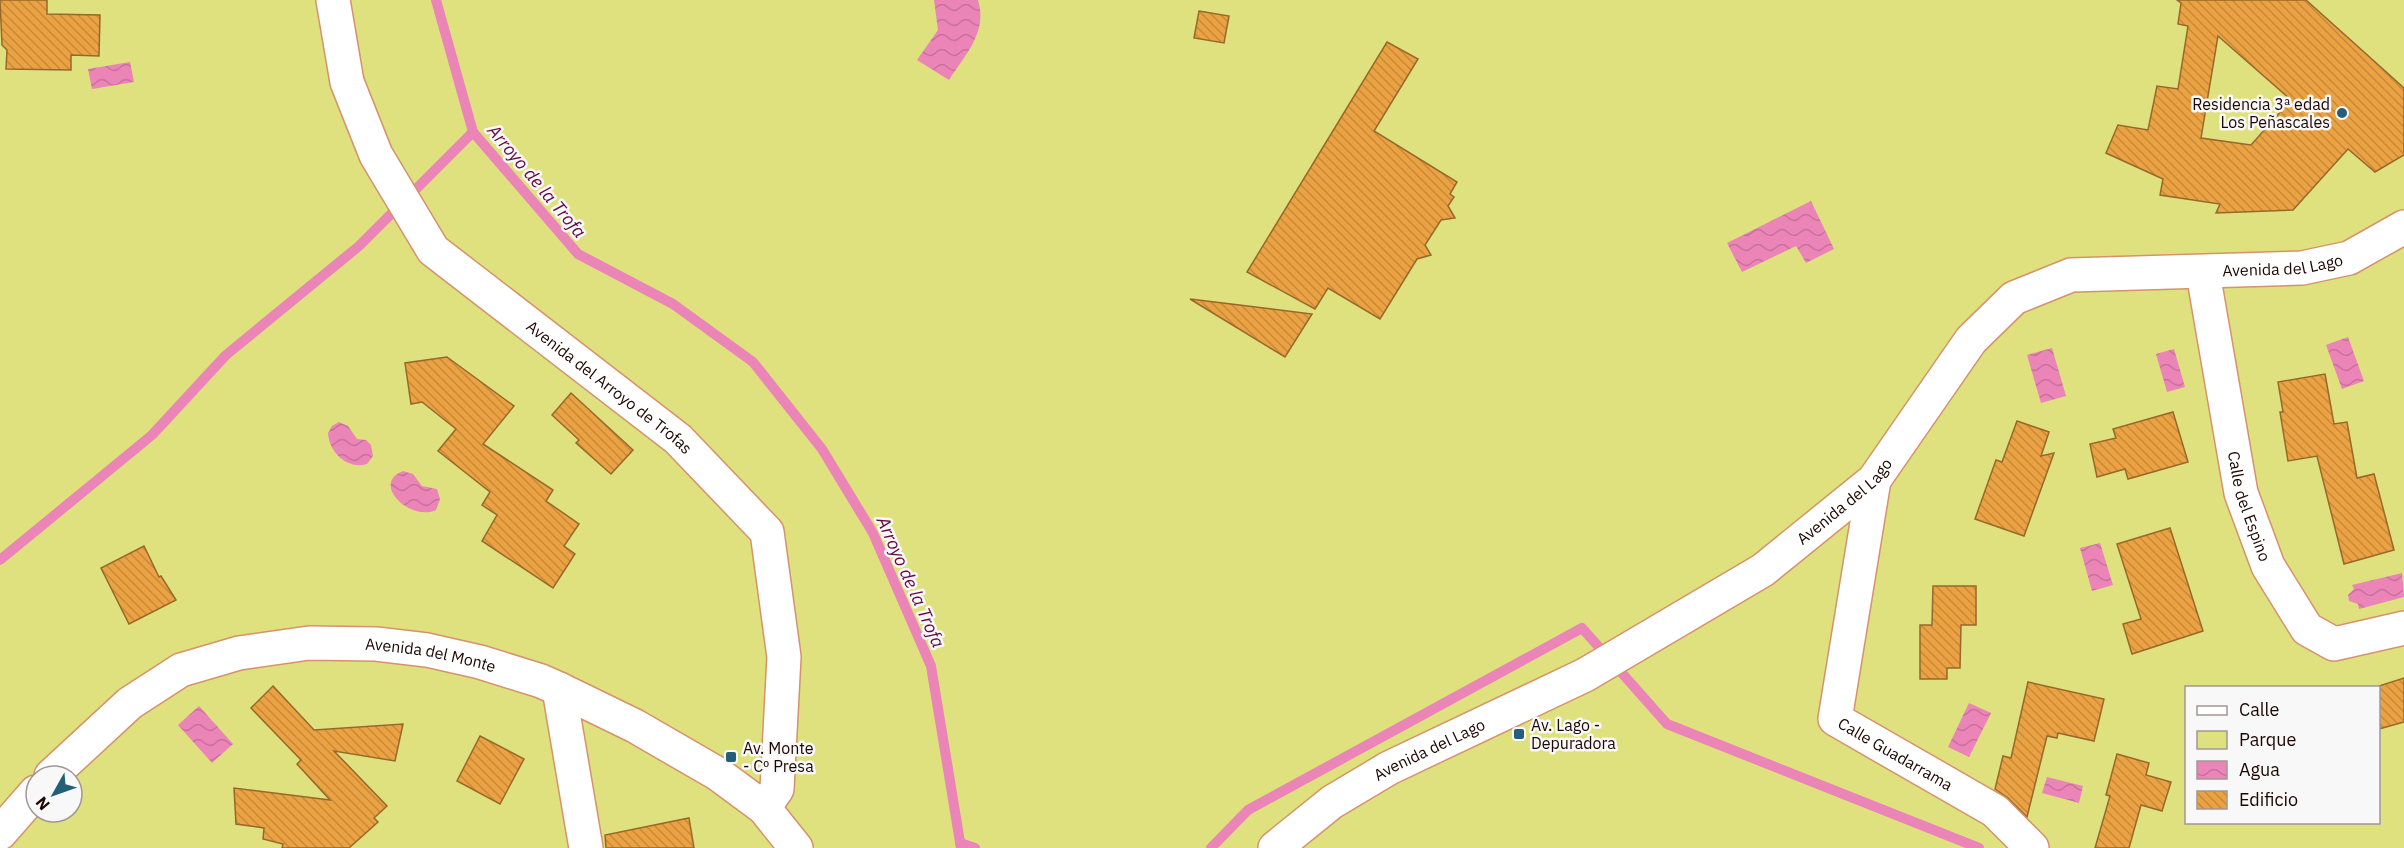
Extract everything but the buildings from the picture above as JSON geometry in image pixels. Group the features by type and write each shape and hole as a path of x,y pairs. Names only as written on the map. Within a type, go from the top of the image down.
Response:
{"street":[{"name":"Avenida del Arroyo de Trofas","path":"333,0 347,82 376,155 433,250 678,438 767,532 784,657 777,789 764,808"},
{"name":"Avenida del Lago","path":"1275,848 1332,802 1389,768 1585,675 1763,570 1874,480 1971,340 2014,298 2071,275 2203,273 2302,268 2349,258 2404,227"},
{"name":"Calle del Espino","path":"2203,273 2241,493 2268,566 2307,629 2334,644 2404,628"},
{"name":"Calle Guadarrama","path":"1874,480 1835,719 1995,811 2032,848"},
{"name":"Avenida del Monte","path":"64,764 130,704 181,670 239,653 309,643 376,644 427,650 480,662 559,689 635,726 718,774 764,808 796,848"},
{"path":"559,689 586,848"},
{"path":"0,833 24,806"}],"green space":[{"path":"0,0 2404,0 2404,848 0,848"}],"water":[{"path":"934,0 978,0 980,22 977,33 968,52 949,80 917,60 938,30"},
{"path":"130,62 134,82 92,89 88,69"},
{"path":"1811,201 1834,249 1806,263 1796,246 1742,272 1727,243"},
{"path":"2348,337 2364,381 2342,389 2326,345"},
{"path":"2052,348 2066,396 2041,403 2027,355"},
{"path":"2174,349 2185,387 2167,392 2156,354"},
{"path":"339,422 348,426 357,439 366,440 371,445 373,456 367,464 346,462 332,447 328,433 332,426"},
{"path":"403,471 413,474 422,486 437,489 440,499 436,510 416,511 398,500 392,492 391,484 394,477"},
{"path":"2100,543 2113,585 2092,591 2080,548"},
{"path":"2402,573 2404,597 2359,609 2358,604 2349,601 2348,595 2354,589 2352,585"},
{"path":"1969,703 1991,713 1969,757 1948,747"},
{"path":"199,706 233,744 212,763 178,725"},
{"path":"2047,777 2083,786 2079,803 2042,793"}],"waterway":[{"name":"Arroyo de la Trofa","path":"436,0 473,132 578,254 673,304 753,362 822,449 873,533 931,666 961,848"},
{"path":"0,560 152,435 226,355 359,246 473,132"},
{"path":"1211,848 1248,810 1582,628 1667,724 1979,848"},
{"path":"960,843 975,848"}],"place":[{"name":"Residencia 3ª edad Los Peñascales","path":"2342,113"},
{"name":"Av. Lago - Depuradora","path":"1519,734"},
{"name":"Av. Monte - Cº Presa","path":"731,757"}]}
